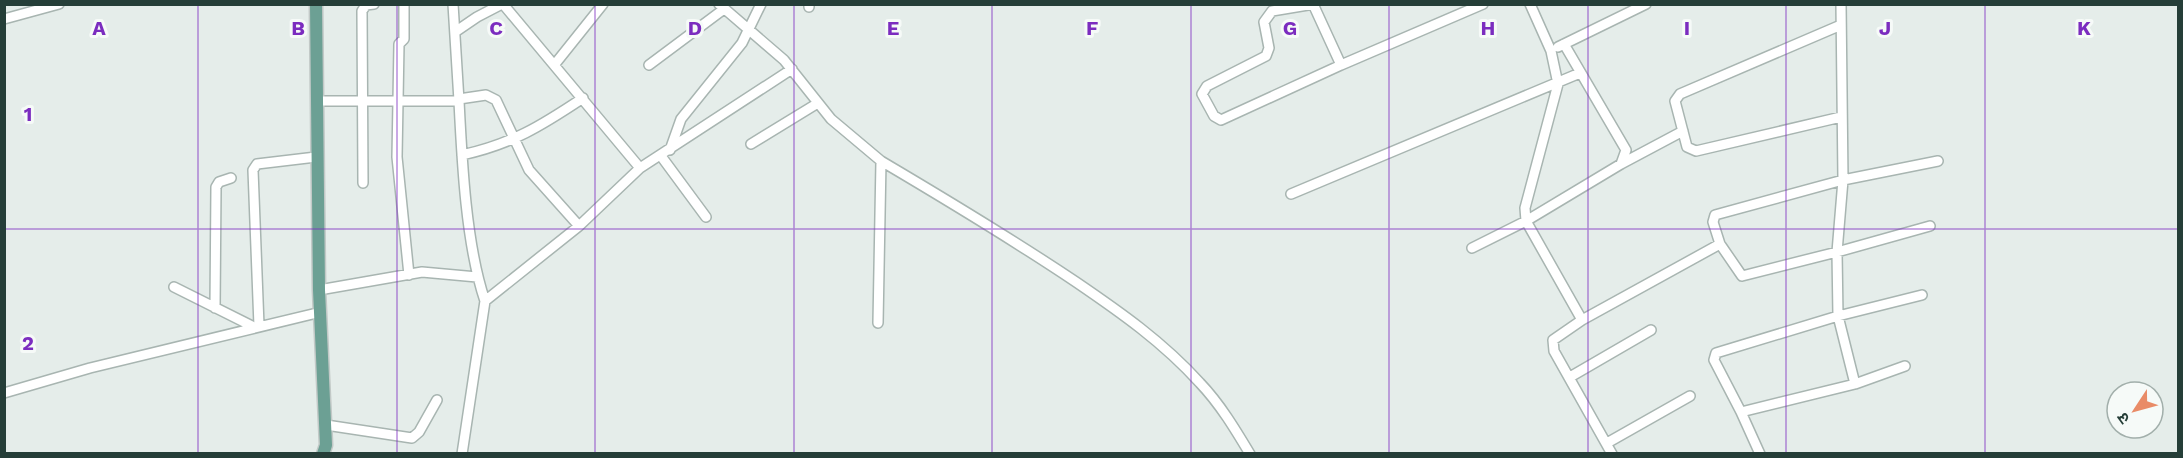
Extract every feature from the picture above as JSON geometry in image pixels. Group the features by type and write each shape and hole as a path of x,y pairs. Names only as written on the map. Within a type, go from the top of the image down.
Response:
{"main road":[{"path":"316,4 319,290 327,445 323,453"}],"street":[{"path":"4,19 58,4"},
{"path":"363,183 362,12 366,5 374,4"},
{"path":"404,4 404,39 399,44 396,101 397,157 408,275"},
{"path":"453,4 462,155 477,277 485,301 462,453"},
{"path":"455,32 477,16 502,4 555,64 640,168"},
{"path":"555,64 603,4"},
{"path":"670,150 681,119 736,50 761,4"},
{"path":"1341,65 1314,5 1272,10 1264,22 1269,48 1266,56 1208,86 1202,94 1214,116 1224,120 1341,65 1483,4"},
{"path":"1530,4 1551,51 1558,84 1525,208 1526,221 1582,320"},
{"path":"1551,51 1646,4"},
{"path":"1841,4 1843,180 1837,252 1838,316 1855,384"},
{"path":"650,65 721,7 792,69 831,119 881,161 1019,243 1130,318 1170,352 1201,384 1231,422 1250,453"},
{"path":"1841,26 1680,94 1676,101 1687,147 1696,151 1704,151 1841,117"},
{"path":"1564,44 1626,150 1621,164"},
{"path":"485,301 579,226 640,168 792,69"},
{"path":"1291,194 1580,73"},
{"path":"317,101 459,100 491,96 496,100 513,140 536,179 579,226"},
{"path":"462,155 500,146 513,140 583,98"},
{"path":"751,144 818,103"},
{"path":"1472,248 1526,221 1621,164 1683,131"},
{"path":"660,156 706,217"},
{"path":"256,326 254,167 268,161 316,157"},
{"path":"878,323 881,161"},
{"path":"1930,226 1742,276 1720,244 1713,222 1715,215 1843,180 1938,161"},
{"path":"215,308 216,187 219,182 231,178"},
{"path":"1612,453 1552,344 1553,340 1582,320 1720,244"},
{"path":"319,290 408,275 435,273 477,277"},
{"path":"174,287 256,326"},
{"path":"1760,453 1714,360 1716,353 1838,316 1922,295"},
{"path":"4,393 67,373 321,312"},
{"path":"1570,377 1651,330"},
{"path":"1741,412 1855,384 1905,366"},
{"path":"1608,444 1689,396"},
{"path":"326,425 412,438 419,432 437,400"}]}
